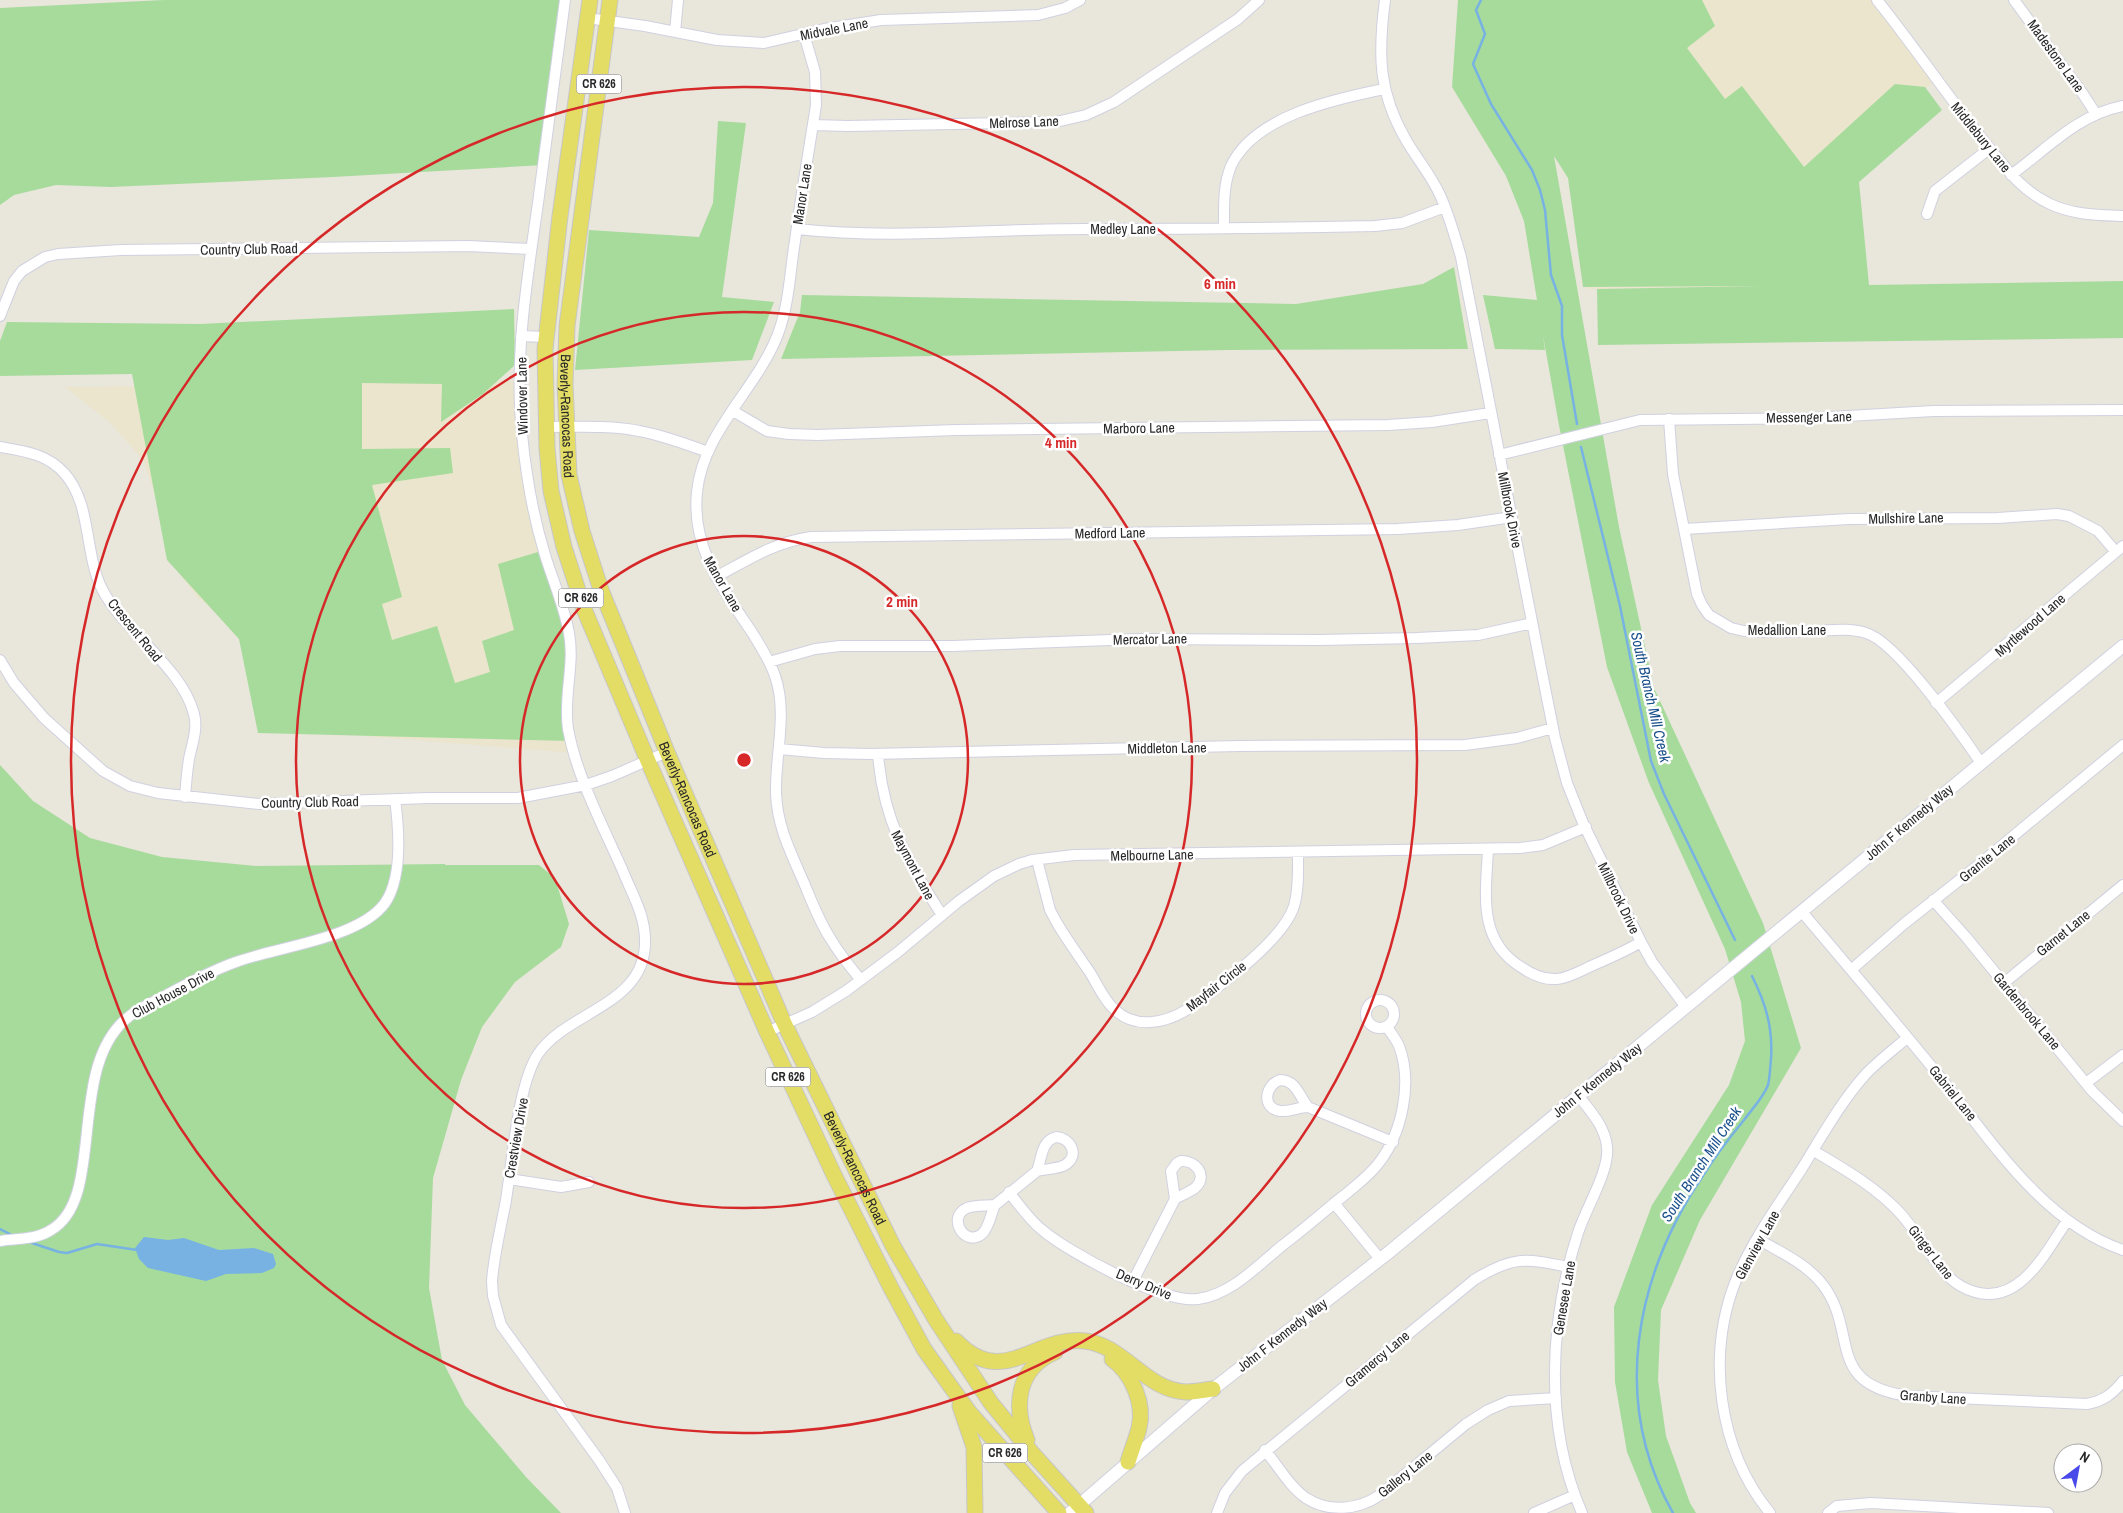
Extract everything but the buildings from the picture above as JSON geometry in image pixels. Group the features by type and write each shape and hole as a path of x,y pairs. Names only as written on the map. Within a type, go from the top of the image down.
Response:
{"main road":[{"name":"Beverly-Rancocas Road","path":"590,0 546,337 546,427 551,491 564,546 584,609 648,761 767,1032 834,1175 892,1289 924,1348 969,1412 1059,1513"},
{"name":"Beverly-Rancocas Road","path":"610,0 567,326 565,384 569,475 582,531 601,590 784,1023 893,1246 936,1320 991,1403 1079,1510"},
{"path":"936,1320 968,1354 981,1360 996,1362 1013,1360 1058,1344 1084,1341 1100,1345 1116,1353 1156,1383 1171,1389 1186,1392 1213,1389"},
{"path":"1032,1453 1021,1426 1019,1411 1023,1384 1040,1360 1053,1352 1068,1348 1084,1348 1100,1352 1115,1361 1126,1373 1135,1388 1140,1417 1139,1427 1128,1462"},
{"path":"954,1391 974,1447 975,1513"}],"street":[{"name":"Windover Lane","path":"565,0 521,336 520,409 526,472 539,532 569,632 571,660 566,696 567,717 574,753 586,785"},
{"path":"675,32 678,0"},
{"name":"Midvale Lane","path":"587,18 733,42 764,43 881,20 1038,15 1066,8 1080,0"},
{"name":"Melrose Lane","path":"813,125 907,125 1071,120 1100,110 1114,102 1238,19 1259,0"},
{"name":"Millbrook Drive","path":"1385,0 1380,48 1384,89 1393,116 1432,180 1445,207 1461,256 1490,413 1553,728 1567,783 1598,855 1641,942 1652,962 1686,1007"},
{"name":"Middlebury Lane","path":"1877,0 1936,81 2011,175 2035,195 2061,209 2092,215 2123,216"},
{"name":"Madestone Lane","path":"2014,0 2096,114"},
{"name":"Manor Lane","path":"804,34 816,82 813,125 786,300 779,330 767,360 708,452 697,492 697,518 702,546 716,577 775,673 780,701 776,793 780,825 785,840 810,899 830,939 861,980"},
{"path":"1224,227 1224,202 1227,179 1237,156 1246,146 1275,125 1306,109 1353,95 1384,89"},
{"path":"2011,175 2064,133 2096,114 2123,106"},
{"path":"1927,214 1936,191 1990,148"},
{"name":"Medley Lane","path":"797,229 834,232 939,233 1389,225 1414,220 1445,207"},
{"name":"Country Club Road","path":"0,316 14,281 22,271 33,263 58,254 112,250 468,246 531,249"},
{"path":"521,336 546,337"},
{"name":"Messenger Lane","path":"1499,454 1583,434 1623,422 1640,420 1814,418 1933,411 2123,410"},
{"name":"Marboro Lane","path":"733,411 766,431 783,434 818,435 956,430 1388,425 1432,422 1490,413"},
{"name":"Medallion Lane","path":"1669,419 1673,474 1696,594 1709,615 1719,622 1744,631 1843,630 1868,633 1888,646 1961,732 1981,763"},
{"path":"546,427 640,431 682,442 708,452"},
{"name":"Crescent Road","path":"0,446 46,458 58,466 67,476 79,499 92,558 102,589 120,615 169,671 184,692 194,713 196,724 188,762 185,797"},
{"name":"Mullshire Lane","path":"1684,529 1849,519 1998,518 2057,514 2070,516 2098,531 2119,549"},
{"name":"Medford Lane","path":"716,577 770,547 811,537 1267,529 1398,529 1466,524 1512,517"},
{"name":"Myrtlewood Lane","path":"1936,703 2119,549"},
{"name":"Mercator Lane","path":"768,662 815,649 840,646 968,646 1137,639 1327,640 1417,638 1478,635 1532,623"},
{"name":"John F Kennedy Way","path":"1079,1510 1128,1462 1213,1389 1380,1259 2123,646"},
{"name":"Country Club Road","path":"0,660 14,683 39,713 103,771 116,779 144,790 185,797 259,804 395,799 518,798 586,785 668,752"},
{"name":"Middleton Lane","path":"779,749 832,754 878,754 1240,746 1465,744 1517,738 1553,728"},
{"name":"Granite Lane","path":"1851,970 1933,900 1982,862 2123,745"},
{"name":"Maymont Lane","path":"878,754 885,803 893,827 909,862 942,915"},
{"name":"Crestview Drive","path":"586,785 640,912 646,940 644,954 636,974 623,991 598,1011 560,1033 538,1054 527,1080 493,1266 492,1296 501,1325 580,1431 617,1488 625,1513"},
{"name":"Club House Drive","path":"0,1241 38,1236 52,1230 64,1221 73,1206 81,1176 91,1096 98,1066 106,1044 122,1022 134,1013 176,990 236,962 319,939 366,920 380,908 390,893 397,861 398,824 395,799"},
{"name":"Melbourne Lane","path":"767,1032 822,1007 898,952 942,915 994,876 1019,864 1074,855 1298,853 1532,847 1553,841 1586,827"},
{"path":"1488,849 1485,892 1489,927 1497,945 1511,960 1526,970 1546,979 1557,979 1613,958 1641,942"},
{"name":"Mayfair Circle","path":"1036,860 1050,910 1107,1001 1121,1015 1131,1020 1155,1022 1178,1016 1188,1009 1256,954 1280,930 1288,919 1296,896 1298,853"},
{"name":"Garnet Lane","path":"2004,983 2123,885"},
{"name":"Gardenbrook Lane","path":"1933,900 2086,1083 2123,1121"},
{"name":"Gabriel Lane","path":"1802,912 2019,1174 2044,1201 2067,1221 2088,1234 2123,1250"},
{"name":"Derry Drive","path":"1009,1192 1033,1221 1075,1253 1132,1282 1172,1297 1197,1300 1210,1297 1242,1278 1371,1172 1392,1142 1403,1110 1404,1084 1399,1046 1387,1026"},
{"name":"Glenview Lane","path":"1770,1513 1755,1493 1734,1448 1723,1407 1719,1364 1723,1329 1731,1296 1744,1263 1758,1239 1846,1099 1864,1076 1907,1038"},
{"path":"2086,1083 2123,1055"},
{"name":"Genesee Lane","path":"1578,1095 1599,1122 1606,1138 1607,1159 1582,1221 1568,1267 1558,1320 1556,1398 1564,1459 1582,1513"},
{"path":"1308,1107 1392,1142"},
{"name":"Ginger Lane","path":"1814,1151 1847,1171 1890,1203 1910,1224 1950,1278 1960,1286 1976,1292 1994,1294 2005,1291 2024,1279 2040,1262 2067,1221"},
{"path":"994,1205 1037,1171"},
{"path":"509,1179 561,1187 589,1182"},
{"path":"1132,1282 1175,1199"},
{"path":"1334,1203 1380,1259"},
{"name":"Granby Lane","path":"1758,1239 1817,1277 1824,1286 1835,1308 1844,1346 1854,1369 1872,1386 1883,1391 1909,1396 2087,1404 2109,1397 2123,1381"},
{"name":"Gramercy Lane","path":"1217,1513 1225,1493 1242,1470 1452,1296 1484,1274 1517,1260 1536,1260 1568,1267"},
{"name":"Gallery Lane","path":"1265,1450 1306,1499 1325,1507 1346,1509 1370,1502 1466,1424 1488,1410 1509,1401 1556,1398"},
{"path":"1534,1513 1575,1495"},
{"path":"1828,1513 1838,1506 1871,1502 2048,1513"}],"shaded area":[{"path":"1513,0 1877,0 1936,81 1872,124 1844,158 1850,285 1587,289 1585,212"},
{"path":"519,381 520,418 545,556 574,753 264,728 238,629 197,597 167,556 160,508 143,460 109,422 65,387"}],"green space":[{"path":"164,0 565,0 543,165 111,187 56,185 14,195 0,205 0,8"},
{"path":"1458,0 1702,0 1715,26 1687,48 1725,99 1742,86 1804,167 1895,84 1925,87 1942,110 1859,182 1869,285 2123,281 2123,338 1598,345 1597,289 1760,286 1583,287 1568,178 1554,156 1619,527 1654,688 1763,923 1801,1048 1700,1220 1661,1310 1658,1380 1666,1436 1690,1503 1696,1513 1652,1513 1627,1452 1615,1382 1614,1307 1652,1205 1729,1085 1745,1041 1741,1002 1725,949 1649,783 1607,667 1543,335 1545,350 1495,349 1483,295 1537,300 1524,221 1506,176 1452,87"},
{"path":"718,121 746,123 722,297 774,302 752,360 575,370 589,230 699,237 713,203"},
{"path":"1454,267 1468,349 1227,350 781,359 800,312 802,295 1296,304 1423,284"},
{"path":"514,309 515,365 483,394 441,422 442,384 362,383 362,449 450,448 453,473 372,485 402,597 382,604 392,640 437,626 455,683 490,672 482,641 514,630 498,564 538,552 570,639 571,741 258,733 239,639 167,560 132,374 0,376 0,341 7,322 200,324"},
{"path":"0,765 33,801 90,838 162,857 256,866 539,865 555,878 569,924 561,947 515,982 482,1027 461,1080 433,1178 429,1288 442,1360 465,1405 526,1477 561,1513 0,1513"}],"water":[{"path":"144,1237 168,1240 184,1238 219,1250 254,1248 273,1254 276,1264 274,1268 262,1273 226,1274 206,1281 148,1268 139,1259 135,1248"}],"waterway":[{"name":"South Branch Mill Creek","path":"1481,0 1476,10 1485,34 1473,64 1491,104 1532,170 1540,190 1545,210 1551,275 1562,306 1562,335 1577,424"},
{"name":"South Branch Mill Creek","path":"1581,447 1620,606 1651,761 1664,794 1735,940"},
{"name":"South Branch Mill Creek","path":"1673,1513 1653,1470 1642,1427 1637,1383 1639,1340 1647,1297 1661,1254 1680,1213 1713,1160 1760,1099 1768,1085 1771,1048 1770,1026 1765,1006 1752,976"},
{"path":"0,1229 12,1235"},
{"path":"29,1242 67,1253 97,1244 137,1250"}]}
